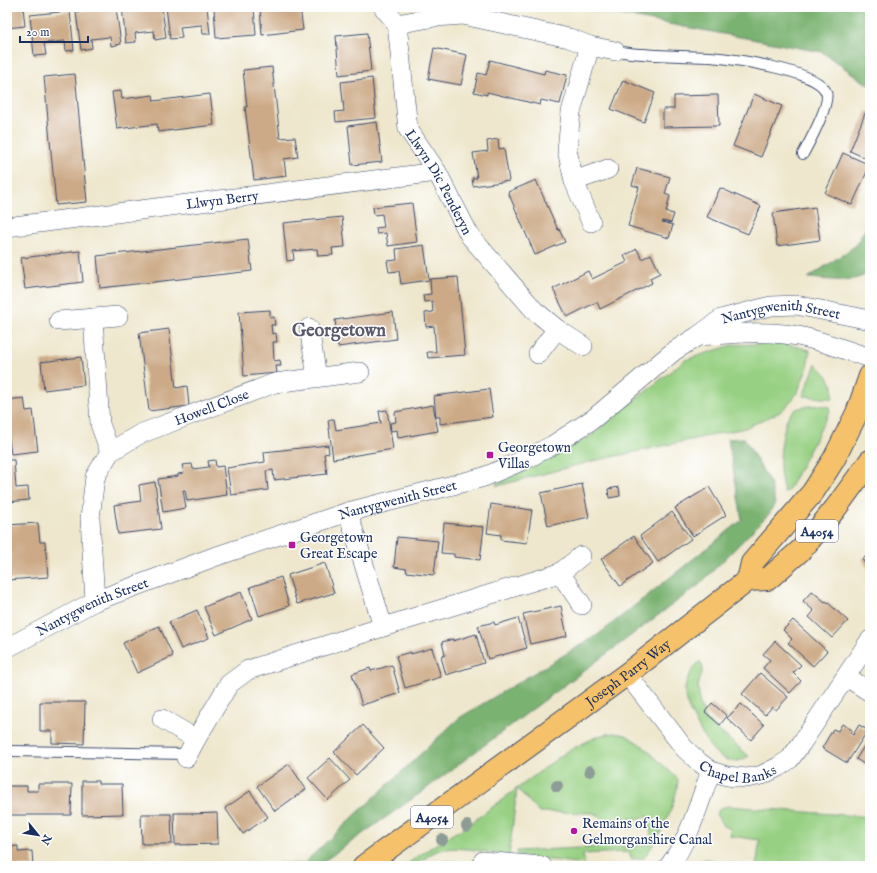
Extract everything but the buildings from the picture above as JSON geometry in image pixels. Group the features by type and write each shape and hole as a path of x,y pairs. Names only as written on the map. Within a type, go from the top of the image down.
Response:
{"main road":[{"name":"A4054","path":"870,376 857,413 834,460 813,492 752,563 748,580 768,579 802,549 840,503 870,461"},
{"name":"Joseph Parry Way","path":"364,866 627,674 748,580"}],"street":[{"path":"383,7 398,24 435,17 462,15 569,38 590,46 616,51"},
{"name":"Llwyn Dic Penderyn","path":"398,24 408,129 437,172 470,236 534,310 557,329 583,346"},
{"path":"590,46 571,112 567,150 574,181 591,222"},
{"path":"574,181 608,169"},
{"name":"Llwyn Berry","path":"7,227 437,172"},
{"name":"Nantygwenith Street","path":"7,648 95,601 214,556 348,512 484,477 528,458 559,441 593,419 674,351 698,336 720,319 771,306 796,305 870,320"},
{"path":"59,321 118,316"},
{"path":"93,318 100,424 110,452"},
{"path":"309,328 317,377"},
{"path":"538,354 557,329"},
{"name":"Nantygwenith Street","path":"698,336 746,333 784,334 818,341 870,358"},
{"name":"Howell Close","path":"95,601 90,518 95,478 110,452 140,434 275,383 360,372"},
{"path":"348,512 383,627"},
{"path":"162,719 190,750 229,684 248,670 560,573 581,556"},
{"path":"560,573 582,605"},
{"name":"Chapel Banks","path":"627,674 684,748 699,762 711,771 728,776 747,778 762,775 790,759 847,677 870,640"},
{"path":"847,677 870,692"},
{"path":"669,866 677,856 696,812 711,771"},
{"path":"493,863 542,866"}],"lane":[{"path":"616,51 738,61 800,74 817,82 826,91 827,100 815,131 803,154"},
{"path":"11,751 190,750"}],"green space":[{"path":"576,7 870,7 870,86 822,52"},
{"path":"870,221 870,271 857,278 849,280 808,278 855,246"},
{"path":"782,343 810,350 807,368 799,389 792,401 780,412 745,428 589,462 497,486 496,484 531,468 589,437 685,360 732,345"},
{"path":"816,364 827,375 833,386 833,399 803,396"},
{"path":"819,405 829,407 830,411 788,491 784,492 780,462 781,447 788,416 795,410"},
{"path":"744,438 770,483 775,503 769,514 700,584 419,794 317,866 275,866 280,863 303,864 459,718 599,634 742,520 728,439"},
{"path":"700,661 703,668 698,687 700,705 707,721 749,756 742,760 729,760 717,754 707,742 689,709 685,698 687,680 691,672"},
{"path":"613,733 626,735 644,747 678,779 677,790 671,810 656,840 644,858 631,859 629,852 583,854 584,864 517,856 517,851 644,845 652,842 648,817 610,822 593,813 539,812 517,788 566,752 598,736"},
{"path":"517,789 509,856 454,848 437,851 414,864 404,866 442,840 467,826"},
{"path":"729,806 870,817 870,866 756,866 760,840 730,836 731,829 723,826 716,814 720,808"},
{"path":"705,859 749,866 693,866"},
{"path":"445,861 460,862 470,866 437,866"}],"place":[{"name":"Georgetown Villas","path":"490,455"},
{"name":"Georgetown Great Escape","path":"292,545"},
{"name":"Remains of the Gelmorganshire Canal","path":"574,831"}],"district":[{"name":"Georgetown","path":"339,330"}]}
